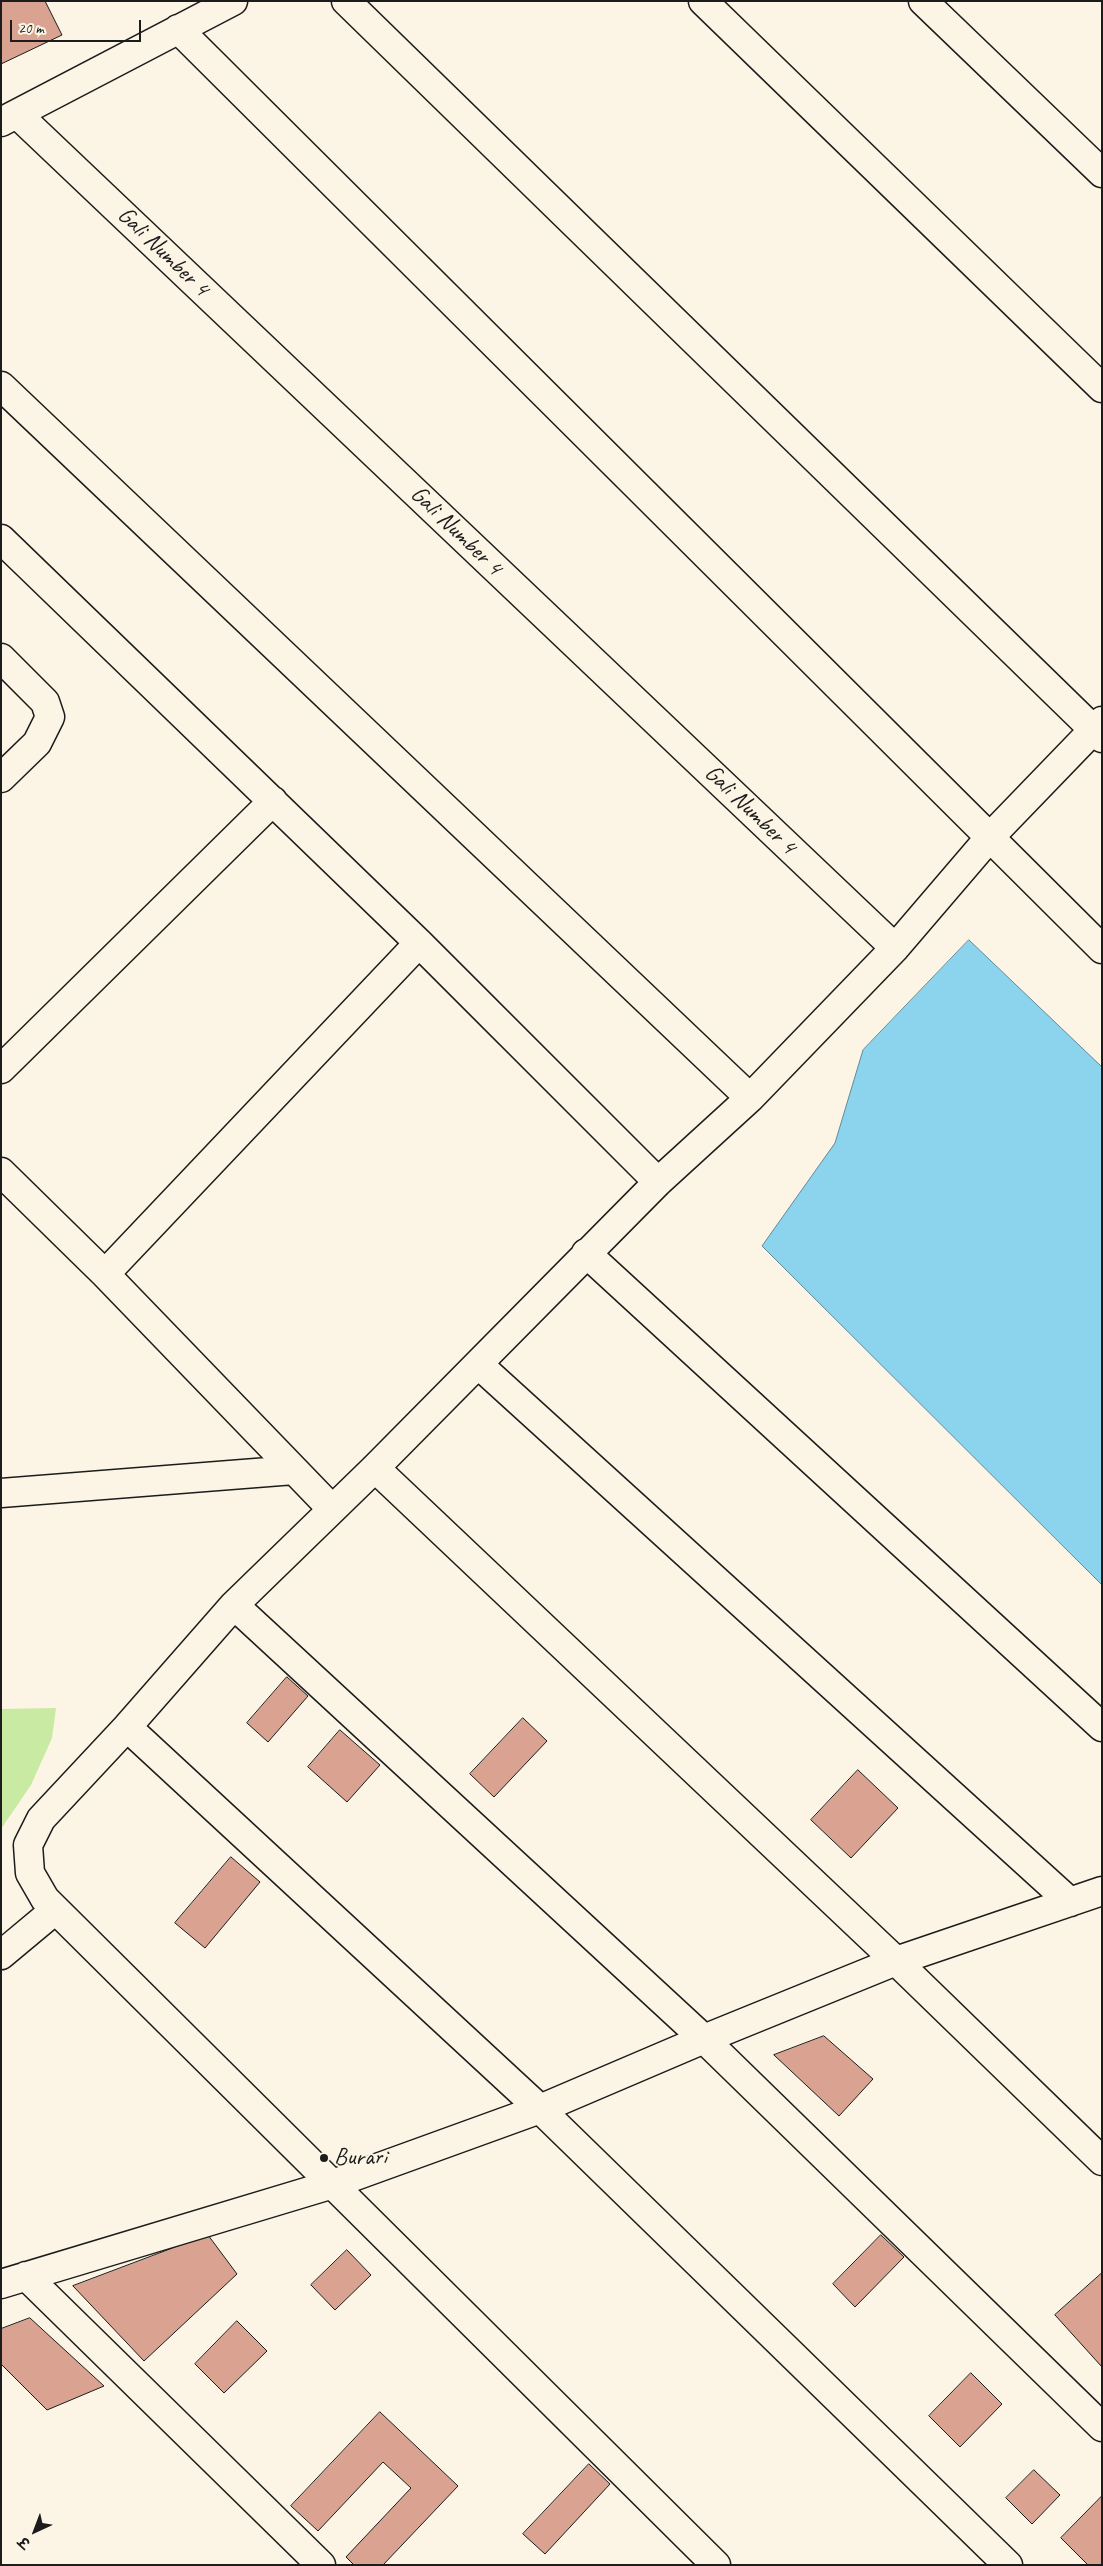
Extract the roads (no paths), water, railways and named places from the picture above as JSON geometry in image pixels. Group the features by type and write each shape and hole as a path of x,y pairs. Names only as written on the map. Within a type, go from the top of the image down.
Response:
{"street":[{"path":"9,118 233,1"},
{"path":"346,1 1099,729 990,837 895,948 750,1098 658,1182 375,1468 331,1508 234,1605 127,1727 41,1820 28,1846 30,1873 45,1899 55,1910 716,2565"},
{"path":"703,1 1102,388"},
{"path":"923,1 1102,173"},
{"path":"178,30 1102,948"},
{"name":"Gali Number 4","path":"9,118 895,948"},
{"path":"1,386 750,1098"},
{"path":"1,539 419,943 658,1182"},
{"path":"1,658 45,702 50,717 38,742 1,778"},
{"path":"1,1069 272,801"},
{"path":"105,1274 419,943"},
{"path":"1,1172 105,1274 331,1508"},
{"path":"586,1254 1102,1727"},
{"path":"478,1364 1070,1902"},
{"path":"375,1468 896,1961 1102,2162"},
{"path":"1,1493 294,1470"},
{"path":"234,1605 704,2039 1102,2427"},
{"path":"127,1727 540,2109 1008,2565"},
{"path":"14,2280 333,2184 540,2109 704,2039 896,1961 1102,1891"},
{"path":"1,1955 55,1910"},
{"path":"14,2280 320,2565"}],"water":[{"path":"969,940 1102,1067 1102,1585 762,1246 835,1143 863,1050"}],"place":[{"name":"Burari","path":"324,2158"}]}
